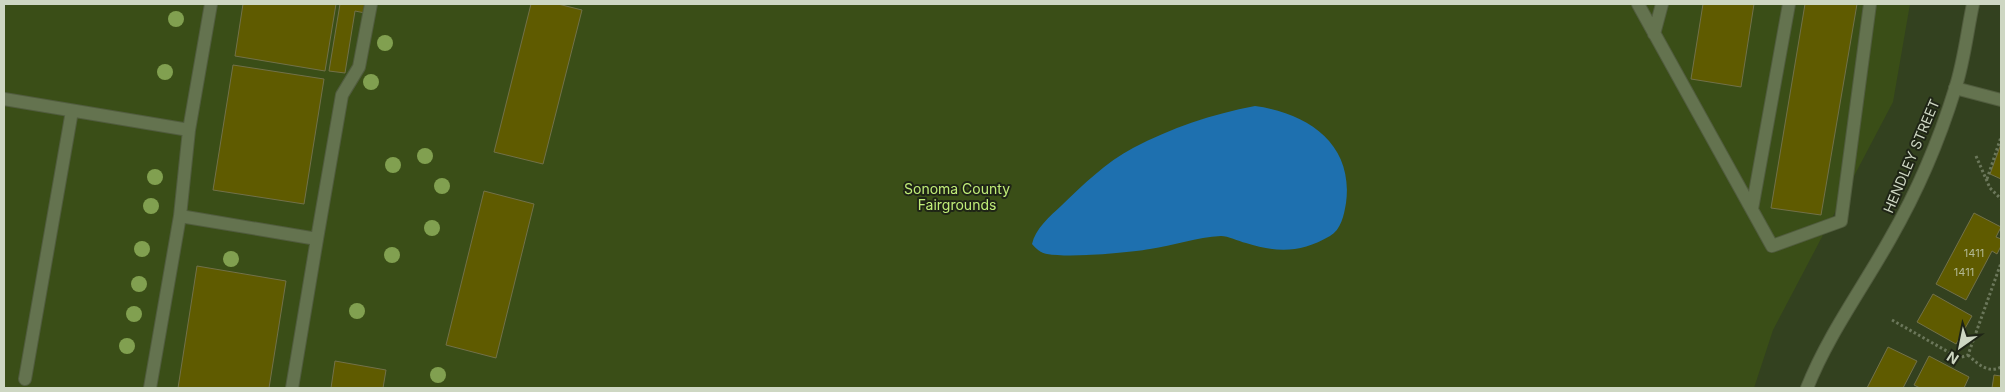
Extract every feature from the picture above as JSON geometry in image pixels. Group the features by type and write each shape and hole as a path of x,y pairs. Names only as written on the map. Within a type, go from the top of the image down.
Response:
{"street":[{"path":"150,388 180,216 189,130 211,4"},
{"path":"292,388 342,95 360,67 372,4"},
{"path":"1638,4 1772,246 1840,221 1870,4"},
{"path":"1654,34 1662,4"},
{"path":"1752,209 1789,4"},
{"name":"HENDLEY STREET","path":"1807,388 1835,328 1890,240 1915,193 1956,88 1973,4"},
{"path":"1956,88 2001,100"},
{"path":"4,99 189,130"},
{"path":"25,379 72,111"},
{"path":"180,216 317,238"}],"path":[{"path":"1986,179 2001,137"},
{"path":"1976,156 1990,188 2001,199"},
{"path":"1968,355 2001,263"},
{"path":"1892,320 1959,358 1968,355"},
{"path":"1968,355 1985,369 1994,371 2001,367"}],"green space":[{"name":"Sonoma County Fairgrounds","path":"4,4 1910,4 1893,102 1773,330 1754,388 4,388"}],"water":[{"path":"1255,106 1293,116 1309,124 1335,148 1343,164 1347,182 1346,203 1339,226 1330,236 1309,246 1289,250 1268,249 1221,236 1140,251 1083,255 1047,254 1032,244 1036,233 1048,218 1095,174 1113,160 1147,141 1192,122"}],"building":[{"path":"243,4 336,4 325,71 235,56"},
{"path":"340,4 367,4 365,13 355,11 345,73 329,71"},
{"path":"531,4 558,4 582,10 543,164 494,152"},
{"path":"1703,4 1754,4 1741,87 1691,79"},
{"path":"1805,4 1857,4 1821,215 1771,208"},
{"path":"233,65 324,79 304,204 213,190"},
{"path":"2001,144 2001,179 1990,174"},
{"path":"484,191 534,204 496,358 446,345"},
{"path":"1974,213 2001,227 1996,237 2001,239 2001,246 1997,254 1992,251 1966,300 1936,284"},
{"path":"197,266 286,281 269,388 178,388"},
{"path":"1933,294 1972,316 1956,344 1917,322"},
{"path":"1888,347 1917,361 1903,388 1867,388"},
{"path":"1929,356 1969,377 1964,388 1920,388 1914,385"},
{"path":"335,361 386,370 383,388 331,388"},
{"path":"1994,375 2001,376 2001,388 1992,388"}]}
